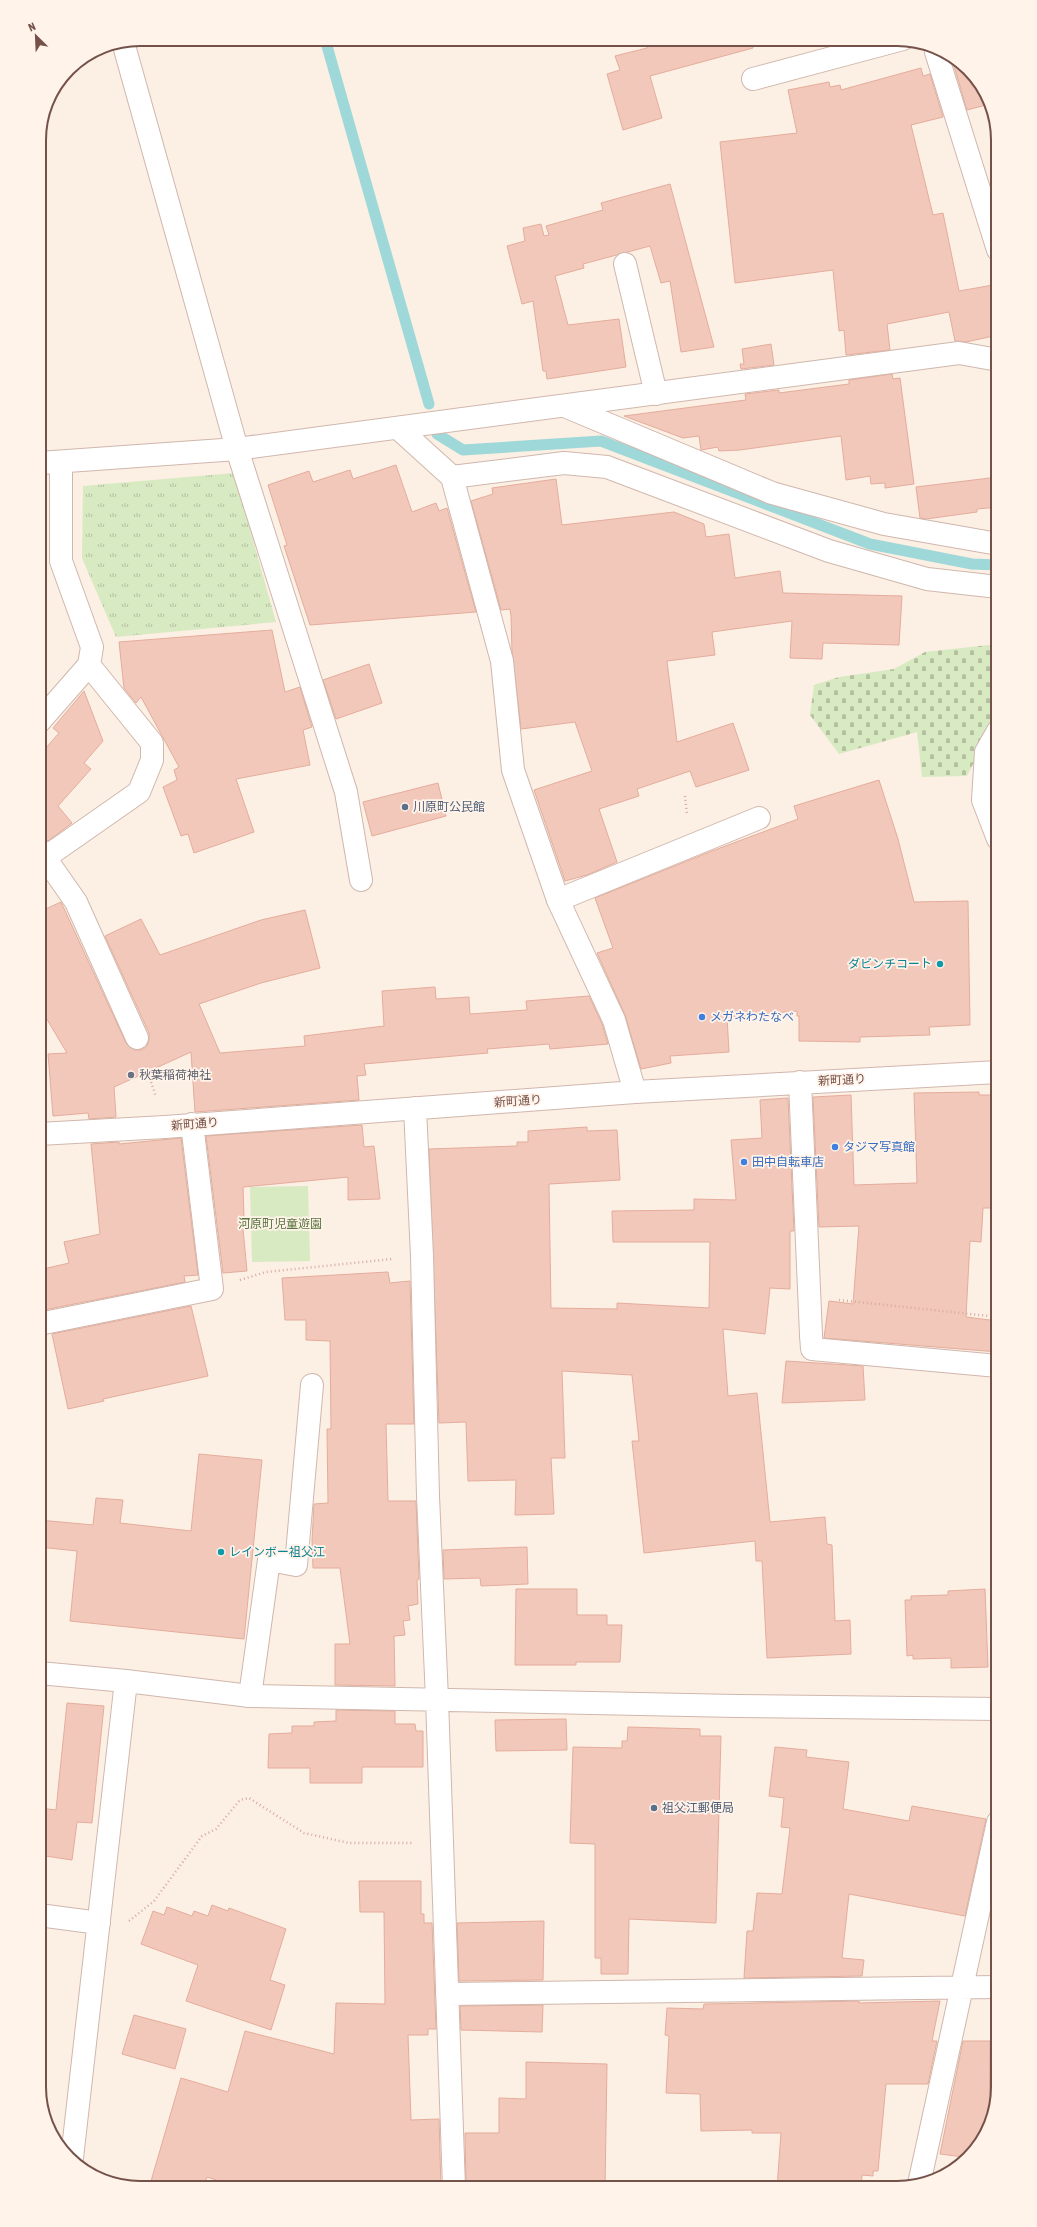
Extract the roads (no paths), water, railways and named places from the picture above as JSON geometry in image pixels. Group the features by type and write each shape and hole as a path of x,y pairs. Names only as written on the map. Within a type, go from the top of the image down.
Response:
{"street":[{"path":"753,79 877,46"},
{"path":"125,48 237,450 346,792 360,880"},
{"path":"937,55 991,228"},
{"path":"626,264 656,394"},
{"path":"46,463 237,450 959,353 991,359"},
{"path":"566,406 772,493 884,524 991,543"},
{"path":"398,428 452,477 502,661 512,770 558,900 614,1020 635,1092"},
{"path":"46,714 89,665 92,647 61,561 60,462"},
{"path":"452,477 564,463 608,467 829,551 927,579 991,586"},
{"path":"46,850 139,792 152,760 152,743 89,665"},
{"path":"991,743 986,752 983,800 991,821"},
{"path":"558,900 759,818"},
{"path":"46,859 76,902 137,1038"},
{"name":"新町通り","path":"46,1134 165,1127 635,1092 991,1072"},
{"path":"800,1082 812,1348 991,1365"},
{"path":"415,1108 422,1256 428,1496 437,1699 454,2181"},
{"path":"46,1323 212,1289 192,1124"},
{"path":"250,1696 269,1560 296,1564 312,1385"},
{"path":"46,1674 126,1681 250,1696 736,1706 991,1709"},
{"path":"73,2152 126,1681"},
{"path":"920,2178 991,1854"},
{"path":"46,1917 98,1930"},
{"path":"447,1994 991,1987"}],"waterway":[{"path":"327,46 429,404"},
{"path":"437,434 463,450 601,441 870,544 972,564 991,565"}],"place":[{"name":"川原町公民館","path":"405,807"},
{"name":"ダビンチコート","path":"940,964"},
{"name":"メガネわたなべ","path":"702,1017"},
{"name":"秋葉稲荷神社","path":"131,1075"},
{"name":"タジマ写真館","path":"835,1147"},
{"name":"田中自転車店","path":"744,1162"},
{"name":"レインボー祖父江","path":"221,1552"},
{"name":"祖父江郵便局","path":"654,1808"}],"park label":[{"name":"河原町児童遊園","path":"280,1224"}]}
